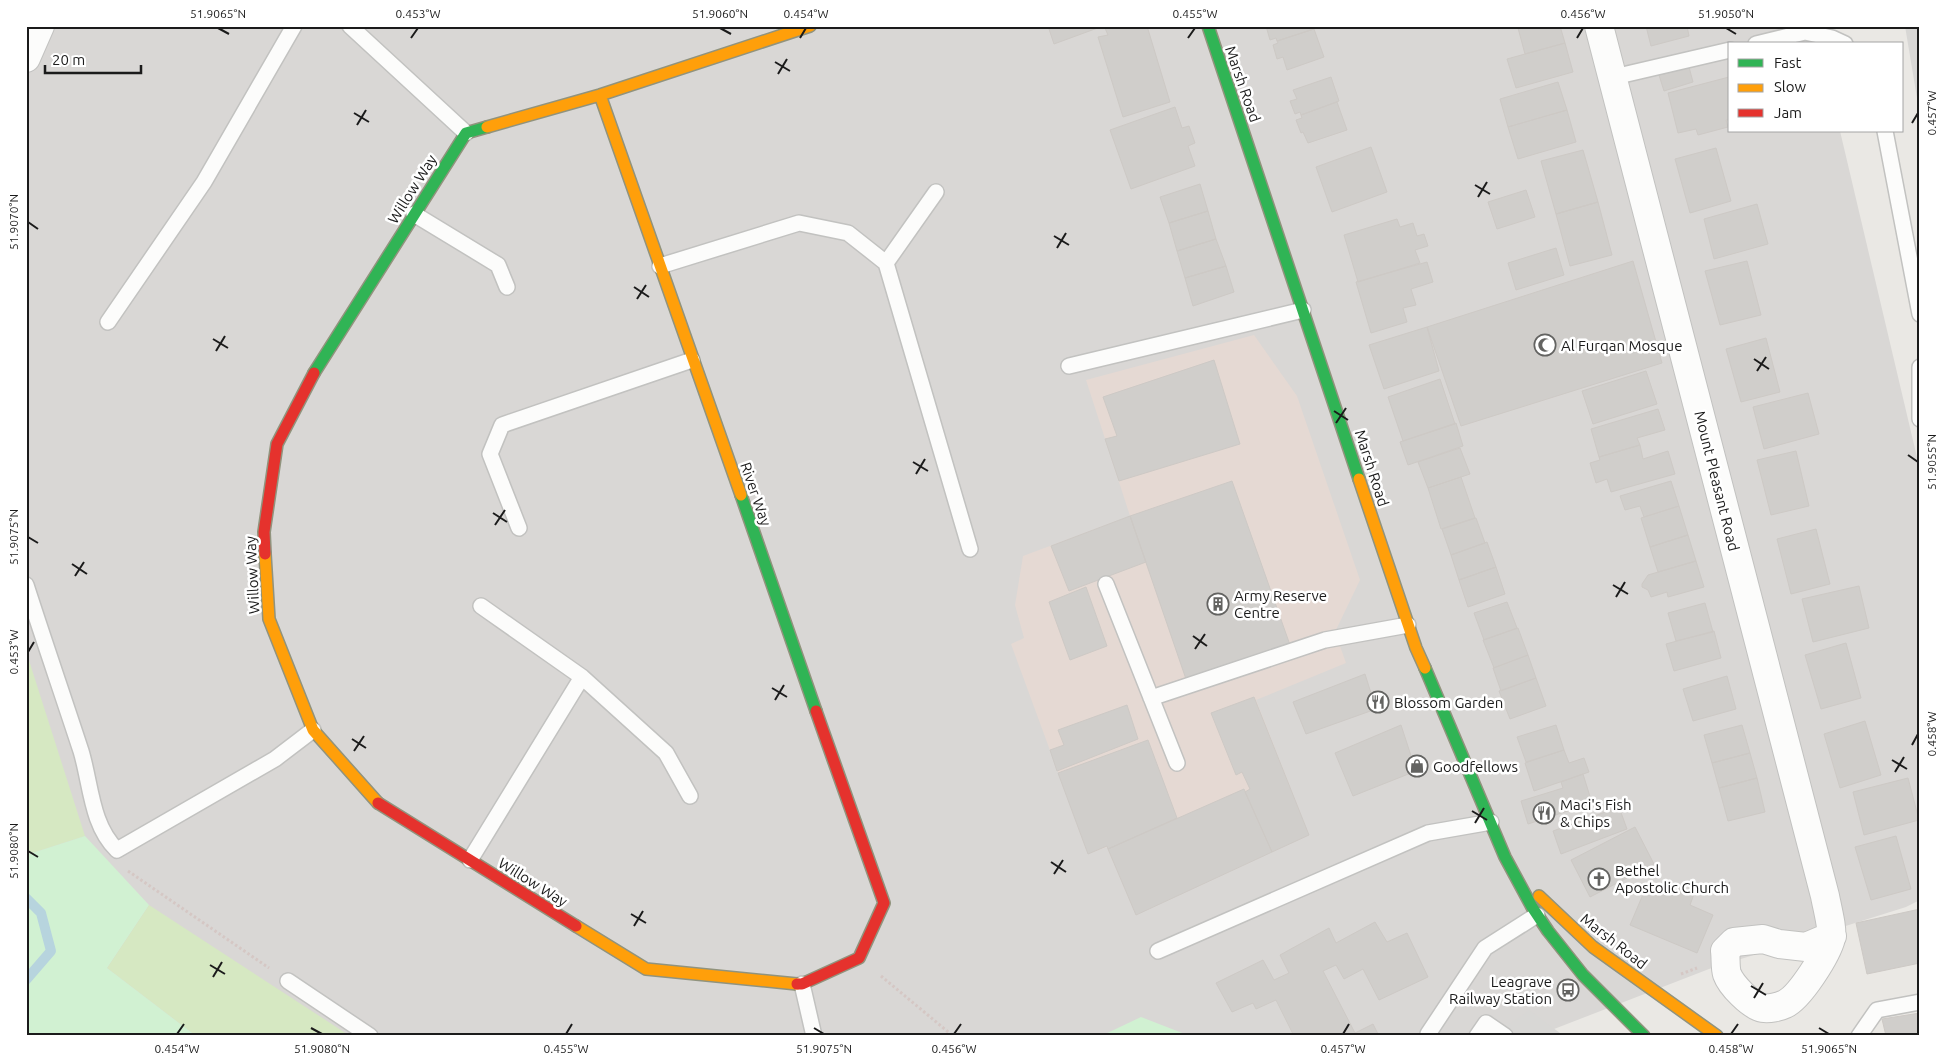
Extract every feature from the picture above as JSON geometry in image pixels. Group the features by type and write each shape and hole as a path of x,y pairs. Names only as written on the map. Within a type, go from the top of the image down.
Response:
{"street":[{"path":"26,58 40,26"},
{"path":"466,133 600,95 810,26"},
{"name":"Marsh Road","path":"1208,26 1416,648 1519,887 1558,945 1601,995 1644,1036"},
{"name":"Mount Pleasant Road","path":"1599,26 1825,896 1832,936"},
{"name":"River Way","path":"600,95 884,903 859,958"},
{"name":"Willow Way","path":"466,133 320,363 277,444 264,532 269,619 313,730 374,801 646,969 802,984"},
{"name":"Marsh Road","path":"1506,856 1546,904 1593,947 1717,1036"},
{"path":"802,984 859,958"}],"lane":[{"path":"108,322 204,182 294,26"},
{"path":"350,26 466,133"},
{"path":"1764,42 1805,32 1832,38 1841,42"},
{"path":"1614,78 1728,50"},
{"path":"1885,132 1920,314"},
{"path":"886,263 936,192"},
{"path":"414,214 498,265 507,287"},
{"path":"660,266 799,223 848,233 886,263 970,548"},
{"path":"1069,366 1303,310"},
{"path":"519,528 490,454 502,424 692,360"},
{"path":"1920,367 1920,419"},
{"path":"1106,584 1177,763"},
{"path":"26,585 82,754 89,791 100,825 107,841 117,850 274,759 313,730"},
{"path":"482,606 582,677 666,753 690,796"},
{"path":"1152,698 1325,640 1408,624"},
{"path":"470,860 582,677"},
{"path":"1158,951 1428,833 1491,822"},
{"path":"1428,1034 1485,948 1537,915"},
{"path":"288,981 370,1036"},
{"path":"802,984 814,1036"},
{"path":"1859,1036 1876,1010 1920,1002"},
{"path":"1477,1036 1486,1023 1505,1036"}],"path":[{"path":"117,850 117,863 288,981"},
{"path":"859,958 953,1036"}],"shaded area":[{"path":"26,26 1815,26 1819,42 1728,42 1728,132 1840,132 1920,470 1920,900 1906,907 1709,969 1536,1036 26,1036"},
{"path":"1905,26 1920,26 1920,116"},
{"path":"1254,335 1297,396 1360,580 1335,632 1346,663 1256,700 1309,835 1136,915 1107,847 1088,854 1011,644 1024,638 1015,605 1023,556 1130,516 1086,380"},
{"path":"1529,1010 1564,1036 1493,1036"}],"green space":[{"path":"26,651 85,836 26,855"},
{"path":"85,836 149,905 107,968 196,1036 26,1036 26,855"},
{"path":"149,905 350,1036 196,1036 107,968"},
{"path":"1141,1017 1190,1036 1101,1036"}],"building":[{"path":"1048,26 1103,26 1054,44"},
{"path":"1104,26 1147,26 1170,102 1123,117 1098,37 1108,35"},
{"path":"1266,26 1313,26 1314,29 1277,41 1276,38 1270,40"},
{"path":"1526,26 1560,26 1565,43 1525,54 1518,28"},
{"path":"1646,26 1687,26 1689,36 1651,46"},
{"path":"1314,29 1324,57 1287,70 1283,57 1277,59 1273,45 1278,43 1277,41"},
{"path":"1565,43 1573,72 1516,88 1507,59"},
{"path":"1689,67 1693,82 1664,91 1659,75"},
{"path":"1331,77 1339,101 1301,115 1300,112 1295,114 1290,101 1297,99 1293,90"},
{"path":"1728,77 1728,120 1726,120 1728,127 1698,135 1696,129 1678,133 1668,93"},
{"path":"1558,82 1567,110 1508,127 1500,99"},
{"path":"1337,102 1347,130 1308,143 1303,132 1301,133 1296,120 1302,118 1301,115"},
{"path":"1175,107 1182,128 1189,126 1195,143 1188,146 1195,166 1131,189 1110,130"},
{"path":"1567,110 1576,142 1518,159 1508,127"},
{"path":"1371,147 1387,192 1332,212 1316,167"},
{"path":"1716,148 1731,201 1690,213 1675,159"},
{"path":"1583,150 1598,202 1556,214 1541,161"},
{"path":"1200,184 1208,211 1169,223 1160,197"},
{"path":"1526,190 1535,217 1497,229 1488,202"},
{"path":"1598,202 1612,255 1570,266 1556,214"},
{"path":"1757,204 1768,244 1714,259 1704,219"},
{"path":"1208,211 1216,239 1177,251 1169,223"},
{"path":"1397,219 1400,227 1413,223 1417,236 1424,234 1428,246 1415,250 1420,263 1358,282 1344,235"},
{"path":"1216,239 1226,266 1185,278 1177,251"},
{"path":"1556,248 1564,275 1516,290 1508,263"},
{"name":"Al Furqan Mosque","path":"1633,261 1662,363 1461,426 1427,327"},
{"path":"1747,261 1761,315 1720,325 1705,271"},
{"path":"1427,262 1433,282 1411,289 1416,305 1403,308 1407,322 1371,333 1356,282"},
{"path":"1226,266 1234,292 1193,306 1185,278"},
{"path":"1427,327 1439,371 1384,389 1369,345"},
{"path":"1766,338 1780,392 1741,402 1726,349"},
{"path":"1214,360 1240,444 1119,481 1105,439 1117,436 1103,397"},
{"path":"1646,371 1657,404 1593,424 1582,391"},
{"path":"1440,379 1455,424 1403,441 1388,397"},
{"path":"1808,393 1819,434 1764,449 1753,407"},
{"path":"1658,409 1665,430 1637,438 1640,445 1599,457 1591,429"},
{"path":"1456,423 1463,446 1408,465 1400,442"},
{"path":"1640,445 1643,459 1668,451 1675,474 1611,492 1607,479 1596,483 1590,463 1600,460 1599,457"},
{"path":"1460,448 1470,474 1428,488 1418,462"},
{"path":"1796,451 1809,506 1771,515 1757,460"},
{"path":"1461,477 1475,518 1441,529 1428,488"},
{"name":"Army Reserve Centre","path":"1232,481 1290,645 1187,682 1130,516"},
{"path":"1671,481 1679,506 1644,517 1640,506 1625,510 1620,496"},
{"path":"1679,506 1688,535 1650,547 1641,518"},
{"path":"1130,516 1146,562 1069,591 1051,546"},
{"path":"1476,518 1485,543 1451,555 1442,529"},
{"path":"1816,529 1830,584 1791,594 1777,539"},
{"path":"1688,535 1696,561 1658,572 1650,547"},
{"path":"1487,542 1496,567 1459,580 1451,555"},
{"path":"1696,561 1704,587 1668,597 1667,592 1651,597 1648,590 1642,587 1648,575"},
{"path":"1496,567 1505,594 1468,607 1459,580"},
{"path":"1859,586 1869,628 1813,642 1802,599"},
{"path":"1086,587 1107,646 1070,660 1049,602"},
{"path":"1507,602 1517,628 1484,640 1474,613"},
{"path":"1705,603 1713,632 1676,641 1668,613"},
{"path":"1518,628 1528,655 1494,668 1483,640"},
{"path":"1714,631 1721,658 1674,671 1666,644"},
{"path":"1846,643 1861,698 1821,709 1805,655"},
{"path":"1528,655 1536,678 1501,691 1493,668"},
{"path":"1365,674 1376,709 1306,734 1293,702"},
{"path":"1727,676 1736,709 1693,721 1683,689"},
{"path":"1536,678 1546,706 1510,719 1499,691"},
{"path":"1254,697 1309,835 1272,852 1245,792 1250,789 1242,772 1236,775 1211,713"},
{"path":"1127,705 1138,739 1057,771 1050,750 1064,745 1058,730"},
{"path":"1865,721 1881,775 1840,788 1824,734"},
{"path":"1401,725 1416,771 1353,796 1335,753"},
{"path":"1556,725 1564,750 1526,762 1517,737"},
{"path":"1742,725 1750,753 1712,763 1704,735"},
{"path":"1148,740 1177,818 1108,849 1107,846 1088,854 1058,773"},
{"path":"1564,750 1569,763 1584,758 1589,772 1534,791 1525,763"},
{"path":"1750,753 1757,778 1719,788 1712,763"},
{"path":"1583,774 1592,803 1528,824 1521,801 1563,788 1561,782"},
{"path":"1757,778 1765,812 1728,821 1719,788"},
{"path":"1908,778 1919,820 1864,835 1853,792"},
{"path":"1244,789 1272,852 1136,915 1108,849"},
{"path":"1619,807 1627,829 1561,854 1553,831"},
{"path":"1635,827 1654,864 1590,897 1571,860"},
{"path":"1896,836 1911,889 1871,900 1855,847"},
{"path":"1647,885 1670,895 1674,885 1694,894 1690,905 1713,915 1697,953 1630,925"},
{"path":"1920,909 1920,963 1867,974 1856,923"},
{"path":"1375,922 1387,942 1407,933 1428,977 1379,1000 1363,969 1344,979 1336,965 1323,971 1355,1033 1373,1024 1379,1036 1294,1036 1276,1000 1256,1009 1253,1003 1232,1012 1216,983 1263,960 1274,980 1289,973 1280,955 1329,928 1336,943"},
{"path":"1920,1013 1920,1036 1886,1036 1882,1019"}],"waterway":[{"path":"26,898 41,913 51,951 26,980"}],"traffic: fast":[{"path":"1208,26 1359,479"},
{"path":"314,373 466,133 487,127"},
{"path":"741,495 816,711"},
{"path":"1425,668 1505,857 1532,907 1548,931 1583,975 1644,1036"}],"traffic: slow":[{"path":"487,127 600,95 810,26"},
{"path":"600,95 741,495"},
{"path":"1359,479 1416,648 1425,668"},
{"path":"265,554 269,619 313,730 378,803"},
{"path":"1539,896 1593,947 1717,1036"},
{"path":"576,926 646,969 797,984"}],"traffic: jam":[{"path":"265,554 264,532 277,444 314,373"},
{"path":"797,984 802,984 859,958 884,903 816,711"},
{"path":"378,803 576,926"}],"place":[{"name":"Al Furqan Mosque","path":"1545,345"},
{"name":"Army Reserve Centre","path":"1218,604"},
{"name":"Blossom Garden","path":"1378,702"},
{"name":"Goodfellows","path":"1417,766"},
{"name":"Maci's Fish & Chips","path":"1544,813"},
{"name":"Bethel Apostolic Church","path":"1599,879"},
{"name":"Leagrave Railway Station","path":"1568,990"}]}
